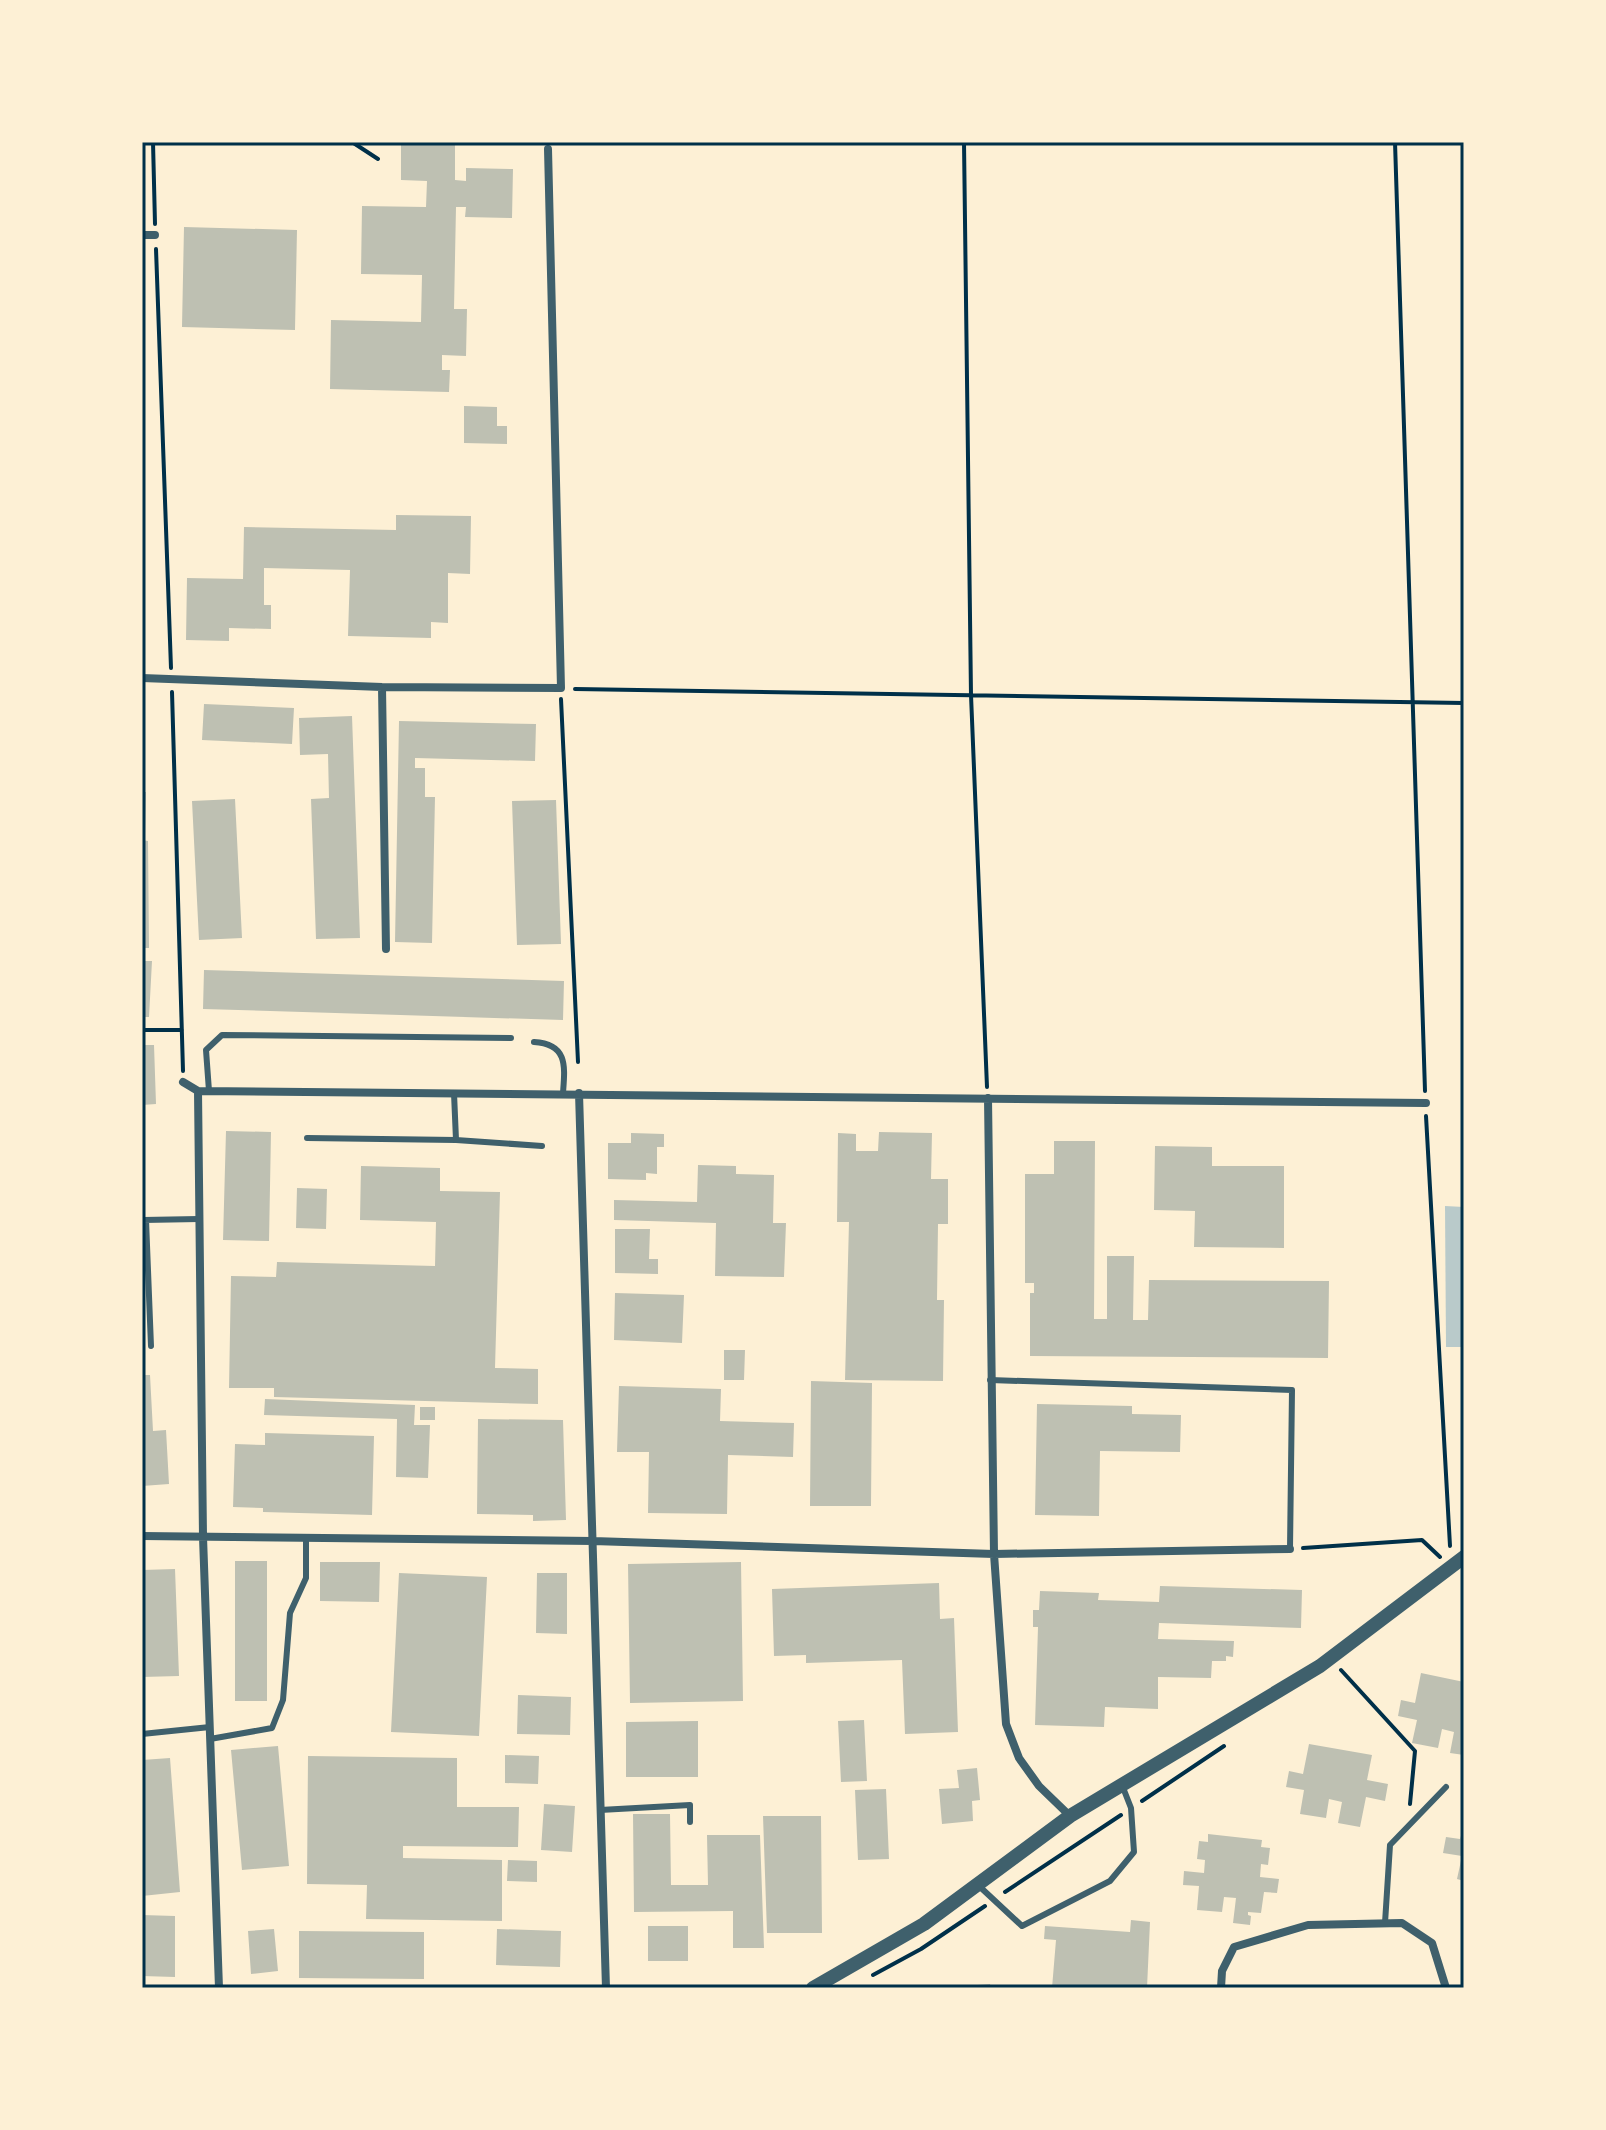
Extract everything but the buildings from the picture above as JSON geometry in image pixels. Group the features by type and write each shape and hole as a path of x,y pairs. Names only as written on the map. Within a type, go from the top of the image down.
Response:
{"street":[{"path":"142,678 382,687 561,688 548,149"},
{"path":"142,235 155,235"},
{"path":"382,687 386,949"},
{"path":"183,1082 198,1091 1426,1103"},
{"path":"198,1091 203,1537 219,1988"},
{"path":"579,1093 606,1988"},
{"path":"988,1098 994,1554 1006,1724 1019,1758 1039,1786 1070,1816"},
{"path":"142,1536 593,1541 994,1554 1290,1549"},
{"path":"813,1988 924,1924 1070,1816 1320,1666 1464,1557"},
{"path":"1221,1988 1222,1971 1234,1947 1308,1925 1385,1923 1402,1923 1432,1943 1446,1988"}],"lane":[{"path":"209,1091 206,1050 222,1035 511,1038"},
{"path":"534,1042 546,1042 558,1050 565,1064 563,1093"},
{"path":"454,1093 456,1140"},
{"path":"307,1138 456,1140 542,1146"},
{"path":"151,1346 144,1220 199,1219"},
{"path":"990,1380 1292,1390 1290,1549"},
{"path":"210,1739 272,1728 283,1700 290,1613 306,1578 306,1538"},
{"path":"142,1734 210,1727"},
{"path":"978,1885 1022,1926 1110,1881 1134,1852 1131,1808 1122,1785"},
{"path":"1385,1923 1390,1845 1446,1787"},
{"path":"600,1810 690,1805 690,1822"}],"path":[{"path":"153,142 183,1082"},
{"path":"352,142 378,159"},
{"path":"964,142 971,695 988,1098"},
{"path":"1395,142 1426,1103 1451,1567"},
{"path":"578,1062 561,688 1464,703"},
{"path":"142,1030 182,1030"},
{"path":"1290,1549 1422,1540 1451,1567"},
{"path":"1347,1677 1415,1751 1408,1826"},
{"path":"862,1982 921,1949 1234,1739"}],"shaded area":[{"path":"1445,1206 1464,1207 1464,1347 1446,1347"}]}
